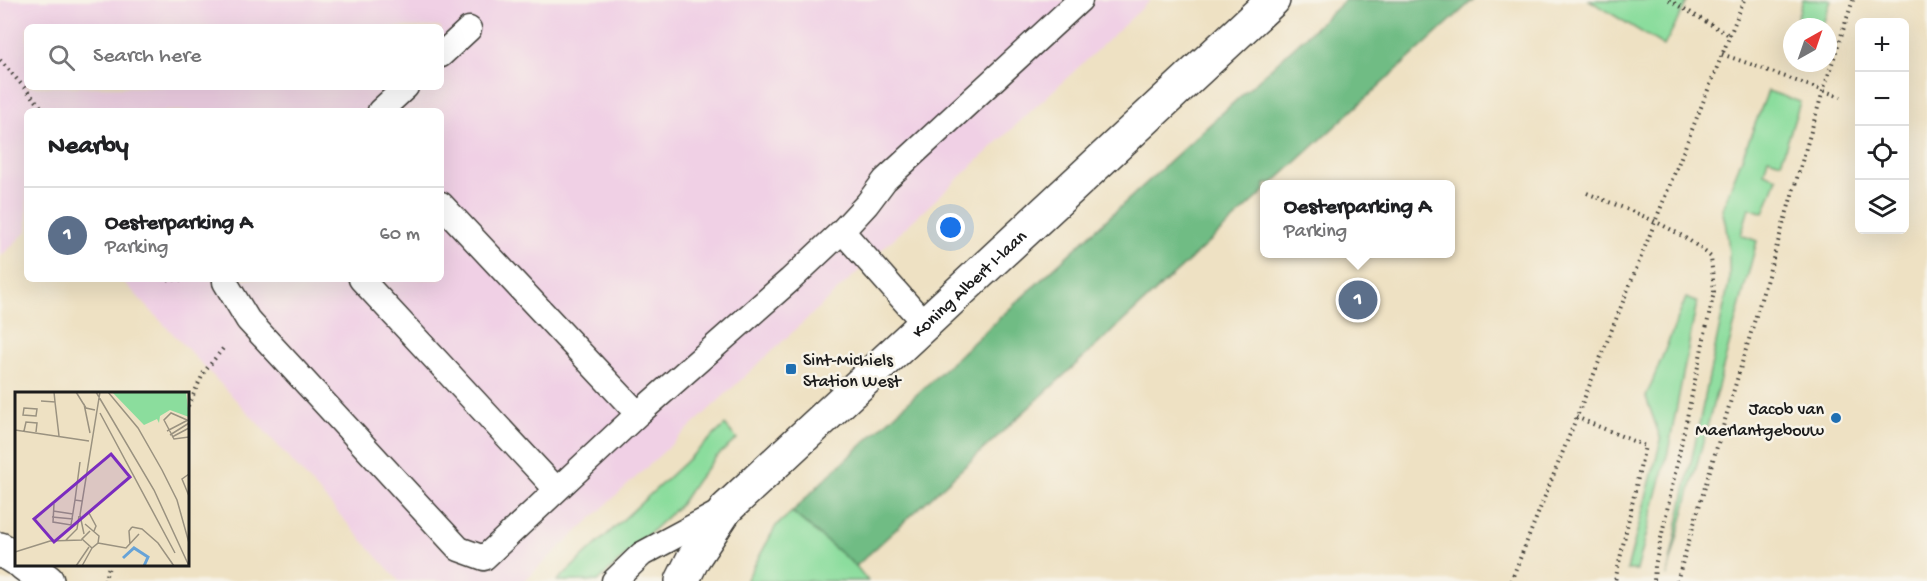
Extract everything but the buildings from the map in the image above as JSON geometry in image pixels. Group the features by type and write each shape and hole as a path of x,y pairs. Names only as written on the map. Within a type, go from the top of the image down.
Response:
{"main road":[{"name":"Koning Albert I-laan","path":"682,581 693,559 726,509 1273,0"},
{"path":"0,549 15,558"},
{"path":"27,566 47,581"}],"lane":[{"path":"225,282 248,320 459,549 484,558 556,489 842,231 885,180 1080,0"},
{"path":"444,52 469,29"},
{"path":"383,108 403,90"},
{"path":"444,207 639,414"},
{"path":"842,231 924,323"},
{"path":"364,282 556,489"},
{"path":"614,581 642,554 726,509"}],"path":[{"path":"1669,0 1729,35"},
{"path":"1511,581 1744,0"},
{"path":"1677,581 1823,91 1853,0"},
{"path":"1722,54 1841,97"},
{"path":"0,60 24,87"},
{"path":"26,90 42,108"},
{"path":"1587,193 1655,221 1695,242 1711,257 1714,292 1655,566 1654,581"},
{"path":"189,404 204,372 248,320"},
{"path":"1576,417 1645,446 1615,581"},
{"path":"104,581 109,566"}],"shaded area":[{"path":"0,0 1151,0 524,581 399,581 253,418 124,282 444,282 444,108 24,108 24,234 0,257"}],"green space":[{"path":"1345,0 1473,0 1276,180 1260,180 1260,196 856,566 792,512 827,477"},
{"path":"1589,0 1688,0 1664,46"},
{"path":"1803,0 1831,0 1825,18 1797,18"},
{"path":"1768,91 1800,102 1781,162 1768,158 1764,173 1777,178 1764,213 1749,208 1741,235 1757,241 1667,576 1729,282 1729,245 1722,209"},
{"path":"1686,298 1697,302 1668,452 1637,570 1627,570 1661,440 1646,397"},
{"path":"725,425 737,439 715,458 680,505 598,581 557,581"},
{"path":"792,512 856,566 868,581 746,581 776,526"}],"place":[{"name":"Oesterparking A","path":"1358,300"},
{"name":"Sint-Michiels Station West","path":"791,369"},
{"name":"Jacob van Maerlantgebouw","path":"1836,418"}]}
